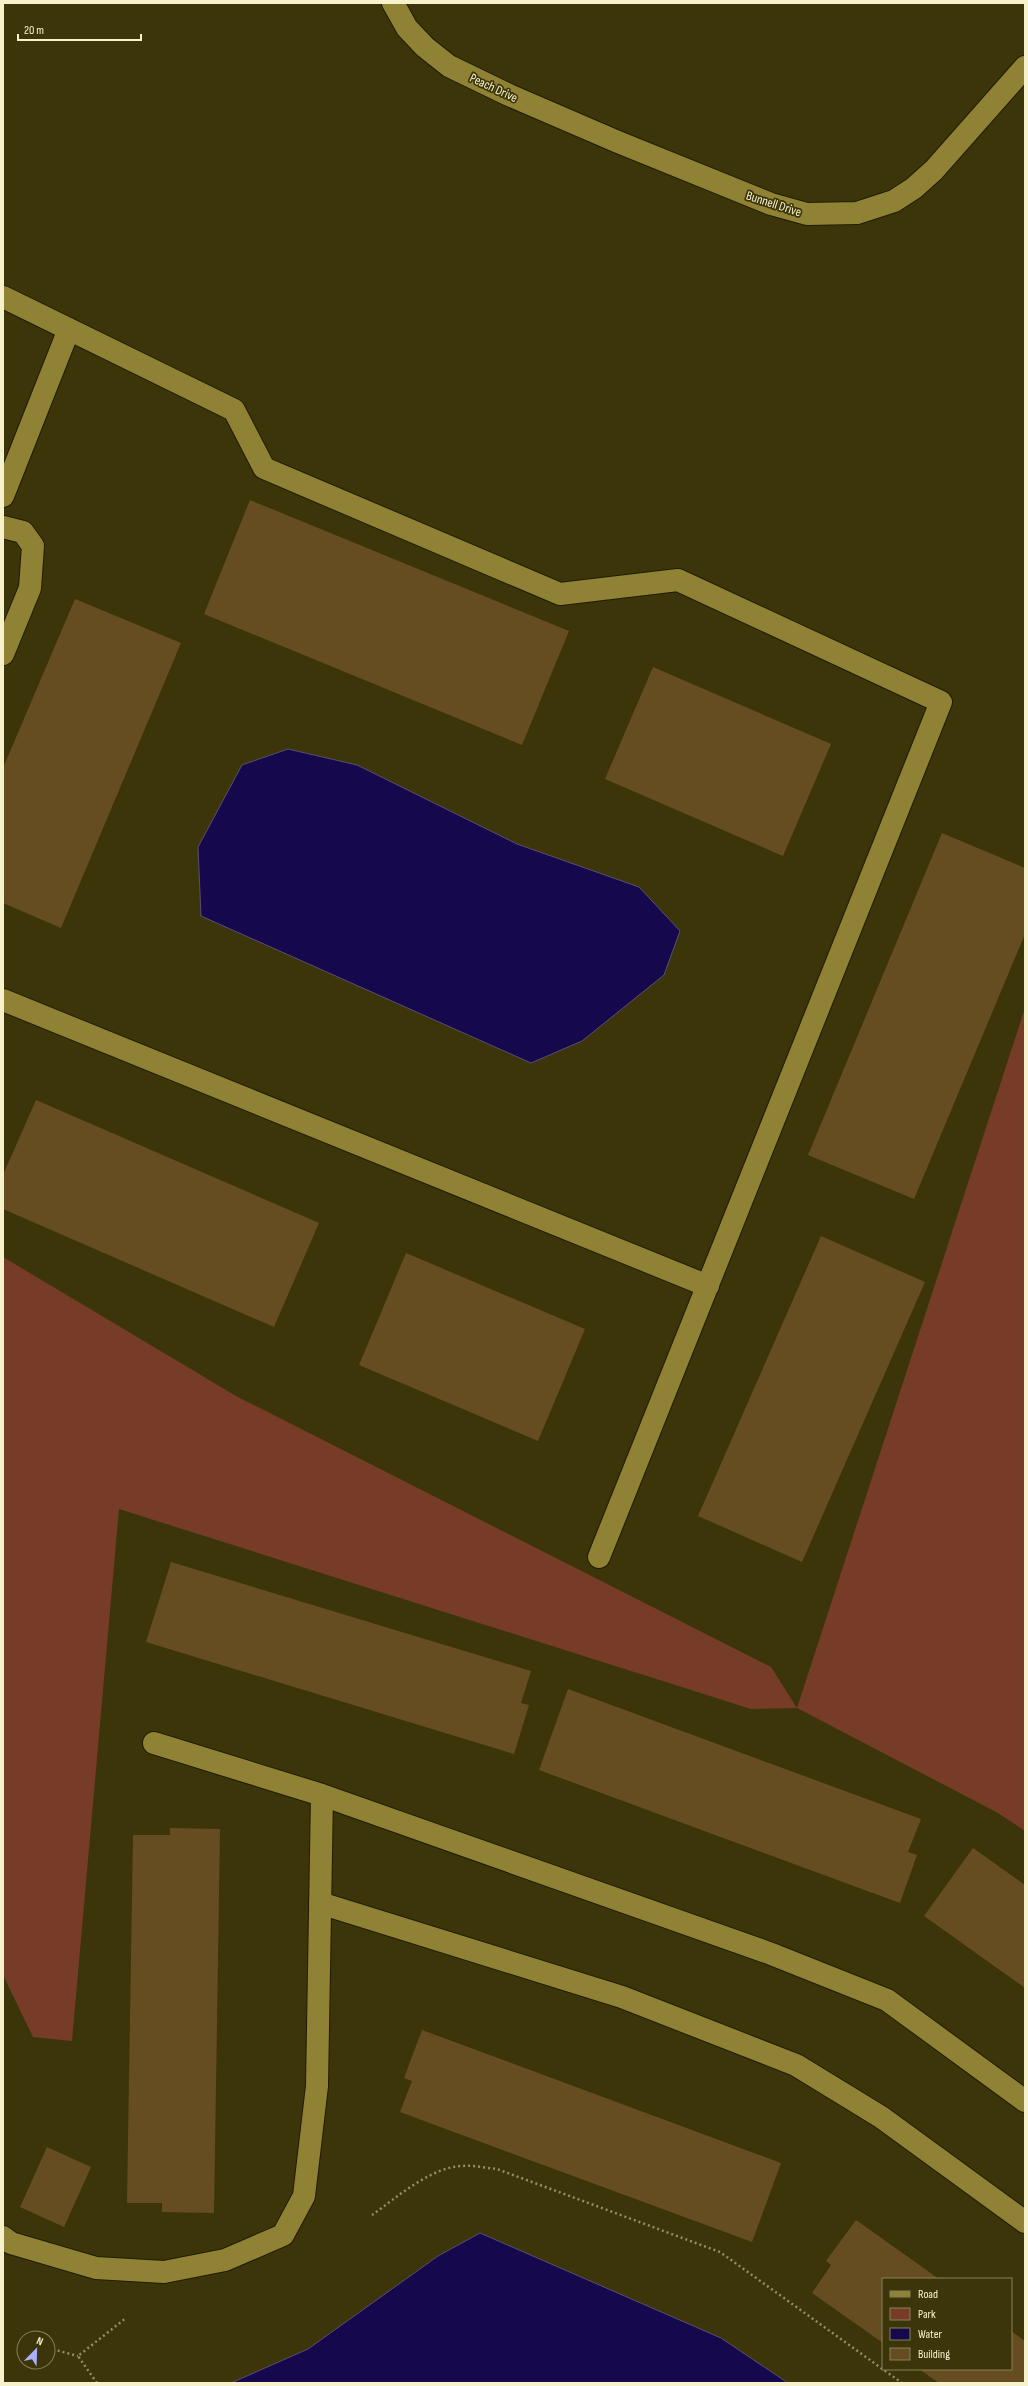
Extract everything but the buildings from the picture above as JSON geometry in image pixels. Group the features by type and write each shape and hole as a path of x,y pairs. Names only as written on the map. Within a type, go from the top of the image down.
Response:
{"street":[{"name":"Peach Drive","path":"393,3 408,28 425,47 449,66 509,95 618,142"},
{"name":"Bunnell Drive","path":"618,142 771,204 807,214 857,213 894,201 914,188 934,170 1025,67"},
{"path":"3,297 234,410 264,468 560,594 678,580 941,702 599,1557"},
{"path":"3,496 69,329"},
{"path":"3,527 23,532 33,546 30,588 3,654"},
{"path":"3,1000 708,1286"},
{"path":"154,1743 322,1795 769,1953 887,2000 1025,2102"},
{"path":"3,2237 11,2244 96,2268 164,2272 225,2260 283,2235 304,2196 317,2086 322,1795"},
{"path":"320,1902 622,1997 796,2065 881,2117 1025,2222"}],"path":[{"path":"372,2215 412,2187 440,2171 462,2166 497,2168 720,2252 882,2369"},
{"path":"78,2356 126,2318"},
{"path":"56,2350 78,2356 97,2383"},
{"path":"884,2370 902,2383"}],"green space":[{"path":"1025,1008 1025,1831 998,1813 797,1708"},
{"path":"3,1257 236,1396 771,1667 797,1708 751,1709 119,1509 72,2041 33,2037 3,1975"}],"water":[{"path":"288,749 357,765 517,844 639,887 680,931 664,975 582,1041 531,1063 201,916 198,847 242,765"},
{"path":"480,2233 721,2338 788,2383 231,2383 308,2349 438,2256"}]}
